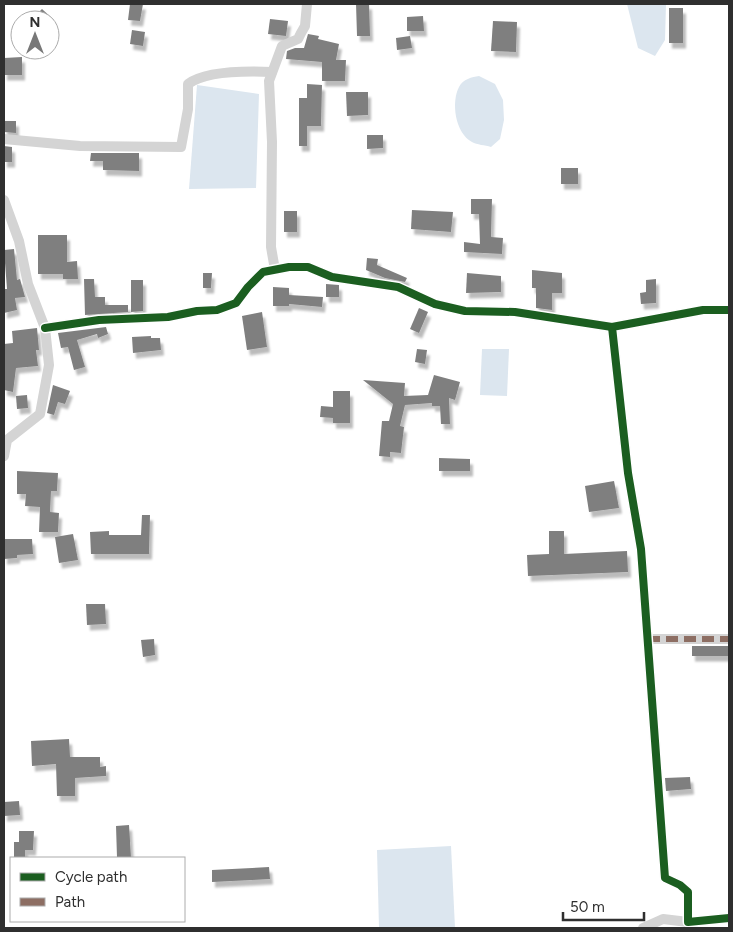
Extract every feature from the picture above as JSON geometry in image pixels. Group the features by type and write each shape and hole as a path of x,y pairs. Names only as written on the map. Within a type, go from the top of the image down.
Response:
{"street":[{"path":"275,270 271,247 272,142 269,81 282,46 298,39 305,26 307,4"},
{"path":"4,139 80,146 181,147 188,109 188,84 197,77 229,73 272,72"},
{"path":"4,200 19,241 28,284 45,328 49,365 40,414 7,440 4,456"},
{"path":"45,328 99,320 168,317 197,310 217,310 236,304 248,287 263,272 308,267 332,277 398,287 435,304 465,311 515,312 612,327 703,310 729,310"},
{"path":"612,327 628,473 641,549 664,878 680,885 688,892 688,925"},
{"path":"648,639 729,639"},
{"path":"644,928 662,919 688,925 729,918"}],"shaded area":[{"path":"627,4 666,4 665,40 655,56 638,48"},
{"path":"479,76 495,84 503,100 504,120 500,139 491,147 474,143 466,138 458,125 456,117 455,101 459,87 465,80"},
{"path":"197,85 259,94 256,188 189,189"},
{"path":"482,349 509,349 507,396 480,395"},
{"path":"451,846 455,928 379,928 377,850"}],"building":[{"path":"130,4 143,4 140,21 128,20"},
{"path":"356,4 369,4 370,36 357,36"},
{"path":"669,8 683,8 683,43 669,43"},
{"path":"423,16 424,31 407,31 407,17"},
{"path":"270,19 288,21 286,36 268,34"},
{"path":"493,21 517,22 516,52 491,51"},
{"path":"132,30 145,32 143,46 130,44"},
{"path":"308,34 319,36 318,39 339,44 336,60 346,60 345,81 322,81 322,62 286,59 287,51 295,48 304,48"},
{"path":"410,36 412,48 397,50 396,38"},
{"path":"4,58 22,60 22,75 4,75"},
{"path":"307,84 322,85 321,126 307,126 307,146 299,146 299,98 307,98"},
{"path":"346,92 368,92 368,115 347,116"},
{"path":"4,121 16,121 16,133 4,132"},
{"path":"367,135 383,135 383,148 367,149"},
{"path":"4,146 12,147 12,162 4,162"},
{"path":"91,153 139,153 139,171 103,170 103,161 90,161"},
{"path":"561,168 578,168 578,184 561,184"},
{"path":"471,199 492,199 491,237 503,238 502,254 464,252 464,242 480,244 479,214 471,214"},
{"path":"412,210 453,212 451,232 411,229"},
{"path":"284,211 297,211 297,232 284,232"},
{"path":"38,235 67,235 67,262 77,261 78,279 63,279 63,274 38,274"},
{"path":"14,249 17,280 20,279 25,297 15,298 17,310 4,313 4,289 7,289 4,250"},
{"path":"367,258 378,259 377,265 407,278 405,282 385,278 366,270"},
{"path":"532,270 562,273 562,293 552,293 552,310 536,308 536,288 532,288"},
{"path":"203,273 212,273 211,288 203,288"},
{"path":"467,273 501,276 501,292 466,293"},
{"path":"84,279 94,279 95,297 105,297 105,305 128,305 128,312 85,315"},
{"path":"656,279 656,303 641,304 640,293 646,292 646,280"},
{"path":"131,280 143,280 143,311 131,312"},
{"path":"326,284 339,285 339,297 326,297"},
{"path":"273,287 289,288 289,295 323,297 322,307 289,304 289,306 273,306"},
{"path":"419,308 428,312 419,333 410,329"},
{"path":"262,312 267,347 247,350 242,316"},
{"path":"106,327 108,334 98,338 97,334 77,340 85,367 74,370 68,347 61,348 58,333"},
{"path":"37,328 39,350 36,350 38,366 16,368 13,392 4,390 4,344 13,343 12,331"},
{"path":"151,336 151,338 160,338 161,350 133,353 132,337"},
{"path":"417,349 427,350 425,364 415,362"},
{"path":"434,375 460,382 455,400 449,398 450,424 441,424 440,406 432,406 432,403 405,405 400,426 404,427 401,453 390,452 390,457 379,456 382,421 389,421 393,404 363,380 405,383 404,396 428,395"},
{"path":"53,385 70,391 65,404 58,402 54,415 47,413"},
{"path":"333,391 350,391 350,423 333,423 333,418 320,417 321,406 333,407"},
{"path":"27,395 28,408 17,409 16,396"},
{"path":"439,458 470,459 470,471 439,471"},
{"path":"17,471 58,473 57,491 51,491 50,512 59,513 58,532 39,532 40,507 25,506 26,494 17,494"},
{"path":"614,481 619,508 589,512 585,486"},
{"path":"142,515 150,515 149,554 91,554 90,532 109,531 109,535 141,535"},
{"path":"549,531 564,531 564,554 627,551 628,572 528,576 527,555 549,554"},
{"path":"73,534 78,560 59,563 55,537"},
{"path":"4,539 32,539 33,554 17,555 17,558 4,559"},
{"path":"86,604 105,604 106,624 87,625"},
{"path":"154,639 155,655 143,657 141,640"},
{"path":"692,646 729,646 729,656 692,656"},
{"path":"69,739 70,757 100,757 100,767 106,766 106,776 75,778 75,796 57,796 56,764 32,766 31,741"},
{"path":"690,777 691,789 666,791 665,778"},
{"path":"19,801 20,815 4,816 4,802"},
{"path":"129,825 131,857 117,857 116,826"},
{"path":"19,831 34,831 33,850 25,850 25,857 14,857 14,842 19,842"},
{"path":"269,867 270,879 212,882 212,870"}],"marked path":[{"path":"648,639 729,639"}],"cycle path":[{"path":"45,328 99,320 168,317 197,311 217,310 236,303 263,272 289,267 308,267 332,277 398,287 435,304 465,311 515,312 612,327"},
{"path":"729,310 703,310 612,327 628,473 641,549 665,878 680,885 688,892 688,922 729,918"}]}
